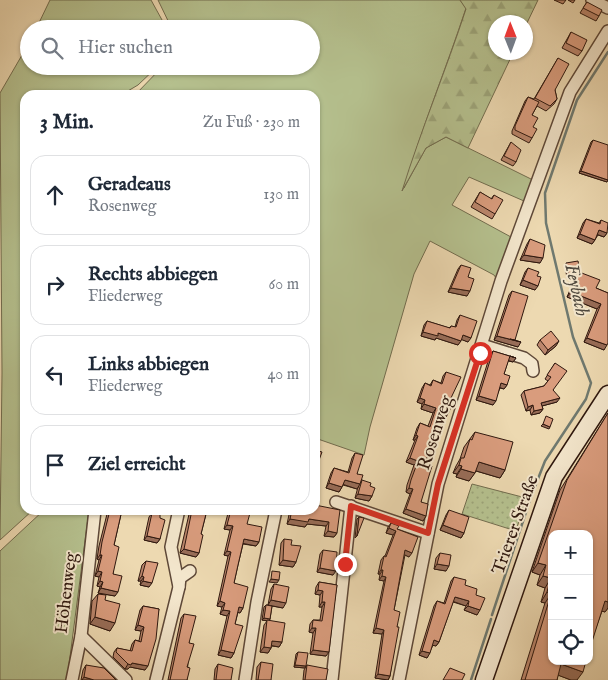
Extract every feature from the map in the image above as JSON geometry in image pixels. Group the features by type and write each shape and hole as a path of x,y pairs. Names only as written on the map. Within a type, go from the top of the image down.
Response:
{"main road":[{"name":"Trierer Straße","path":"484,680 554,477 608,394"}],"street":[{"path":"592,0 608,8"},
{"name":"Rosenweg","path":"399,680 438,484 501,281 570,92 608,31"},
{"path":"482,345 524,358 532,364 533,371"},
{"path":"336,502 428,533"},
{"path":"332,680 351,506"},
{"name":"Höhenweg","path":"72,680 80,636 94,515"},
{"path":"178,515 170,547 179,586"},
{"path":"246,680 256,602 275,515"},
{"path":"156,680 180,578 190,571"},
{"path":"80,636 126,680"}],"green space":[{"path":"50,0 151,0 162,20 40,20"},
{"path":"158,0 460,0 466,8 404,188 426,148 446,137 533,180 524,201 469,177 452,205 511,237 496,278 494,275 430,241 414,274 370,427 364,455 320,440 320,90 140,90 154,75 320,75 320,20 168,20"},
{"path":"460,0 538,0 531,15 488,15 488,60 510,60 468,148 446,137 426,148 402,191 417,145 466,9"},
{"path":"20,59 20,75 149,75 130,90 20,90 20,515 28,515 0,540 2,373 0,93"},
{"path":"472,484 526,498 516,531 462,514"},
{"path":"39,515 88,515 67,680 0,680 0,551"}],"building":[{"path":"587,2 602,10 599,16 583,8"},
{"path":"571,32 587,40 582,51 566,43"},
{"path":"558,58 569,64 555,90 557,99 550,106 535,98"},
{"path":"528,97 539,102 532,115 538,118 533,127 537,129 532,138 515,130"},
{"path":"593,140 608,145 608,180 581,171"},
{"path":"511,142 521,150 516,162 504,156"},
{"path":"480,192 492,199 494,195 503,200 495,214 475,202"},
{"path":"586,219 600,224 601,220 608,223 607,233 599,230 595,240 580,234"},
{"path":"530,239 545,245 543,258 524,255"},
{"path":"578,261 580,272 569,275 566,263"},
{"path":"461,265 471,268 468,277 474,279 470,291 451,288"},
{"path":"528,268 539,272 537,276 541,277 538,286 523,280"},
{"path":"579,272 600,280 596,288 608,293 607,345 587,338 601,304 571,292"},
{"path":"512,291 528,296 515,340 510,339 521,342 497,336"},
{"path":"460,315 477,321 471,338 463,335 461,341 438,333 438,336 423,332 427,321 450,328 451,326 456,327"},
{"path":"551,331 559,341 548,350 540,340"},
{"path":"493,351 510,356 504,374 510,376 507,385 501,383 496,401 479,396"},
{"path":"555,363 567,371 553,390 560,398 541,403 543,409 534,411 533,405 528,407 524,391 544,386 551,377 547,375"},
{"path":"446,372 461,377 450,400 453,401 449,412 447,412 436,442 433,441 427,457 426,464 432,466 421,502 428,504 426,516 406,509 413,489 409,488 411,480 418,461 410,458 418,436 416,435 420,423 430,427 436,408 424,404 425,400 420,398 425,383 431,386 433,380 442,384"},
{"path":"608,413 608,602 605,601 593,638 593,530 550,530 567,480"},
{"path":"546,416 553,419 550,427 543,424"},
{"path":"475,432 513,442 505,470 479,462 475,473 461,469 462,466 459,465 461,458 464,458 470,439 472,440"},
{"path":"355,453 363,455 357,474 363,475 360,484 345,480 342,487 329,483 334,468 349,473"},
{"path":"362,480 371,483 370,486 375,488 372,496 358,494"},
{"path":"320,506 340,510 337,533 328,531 329,522 309,519 308,522 290,519 291,515 320,515"},
{"path":"449,510 469,517 464,533 443,525"},
{"path":"109,515 121,515 114,545 119,547 113,574 122,576 118,592 101,588 103,582 100,581 102,572 98,571 102,555 100,555"},
{"path":"152,515 160,515 160,518 165,520 160,539 147,536"},
{"path":"191,515 206,515 199,553 184,549"},
{"path":"230,515 249,515 247,524 262,527 259,542 244,539 234,583 248,587 243,608 239,607 235,624 243,626 234,653 221,650 230,611 223,610 225,603 220,601 231,552 227,551 233,526 227,525"},
{"path":"359,517 364,518 357,536"},
{"path":"391,523 399,526 397,529 418,537 412,553 405,550 394,610 400,612 390,676 378,674 384,630 376,628 386,577 382,576 383,570 381,570 384,556 386,557 396,531 389,528"},
{"path":"548,534 548,577 543,576 546,565 538,563"},
{"path":"284,539 292,540 291,545 301,546 296,562 283,560"},
{"path":"323,550 337,552 336,571 320,568"},
{"path":"440,553 451,555 449,566 437,564"},
{"path":"146,561 158,563 152,583 143,581 144,577 142,576"},
{"path":"272,571 280,572 279,580 271,579"},
{"path":"454,577 466,580 465,585 477,589 476,595 485,598 480,610 468,606 469,601 455,597 439,642 434,640 430,653 422,651 437,601 445,604"},
{"path":"319,582 337,585 329,652 313,650 316,628 312,628 313,620 322,621 325,602 322,602 323,591 318,590"},
{"path":"274,584 289,587 286,603 271,600"},
{"path":"98,594 106,595 105,600 120,604 115,623 95,617"},
{"path":"548,604 548,665 561,665 557,680 525,680"},
{"path":"266,605 272,606 270,619 264,618"},
{"path":"143,606 159,609 156,639 148,666 132,663 131,665 116,652 117,648 132,651 135,640 141,642 144,627 138,625"},
{"path":"184,614 196,616 189,643 194,644 187,667 190,668 187,680 170,680"},
{"path":"267,620 285,623 282,642 272,641 271,648 264,647"},
{"path":"298,652 308,653 306,666 295,665"},
{"path":"261,662 273,664 271,680 258,680"},
{"path":"218,664 233,668 231,680 216,680"},
{"path":"86,665 104,668 116,680 94,680 84,677"},
{"path":"307,665 328,669 326,680 305,680"},
{"path":"564,665 585,665 583,672"},
{"path":"450,668 465,674 462,680 443,680"}],"waterway":[{"name":"Feybach","path":"492,615 532,494 545,461 586,399 591,383 573,337 546,223 545,193 577,100 608,52"},
{"name":"Feybach","path":"471,680 491,619"}],"route":[{"path":"345,564 351,506 428,533 438,484 480,353"}]}
